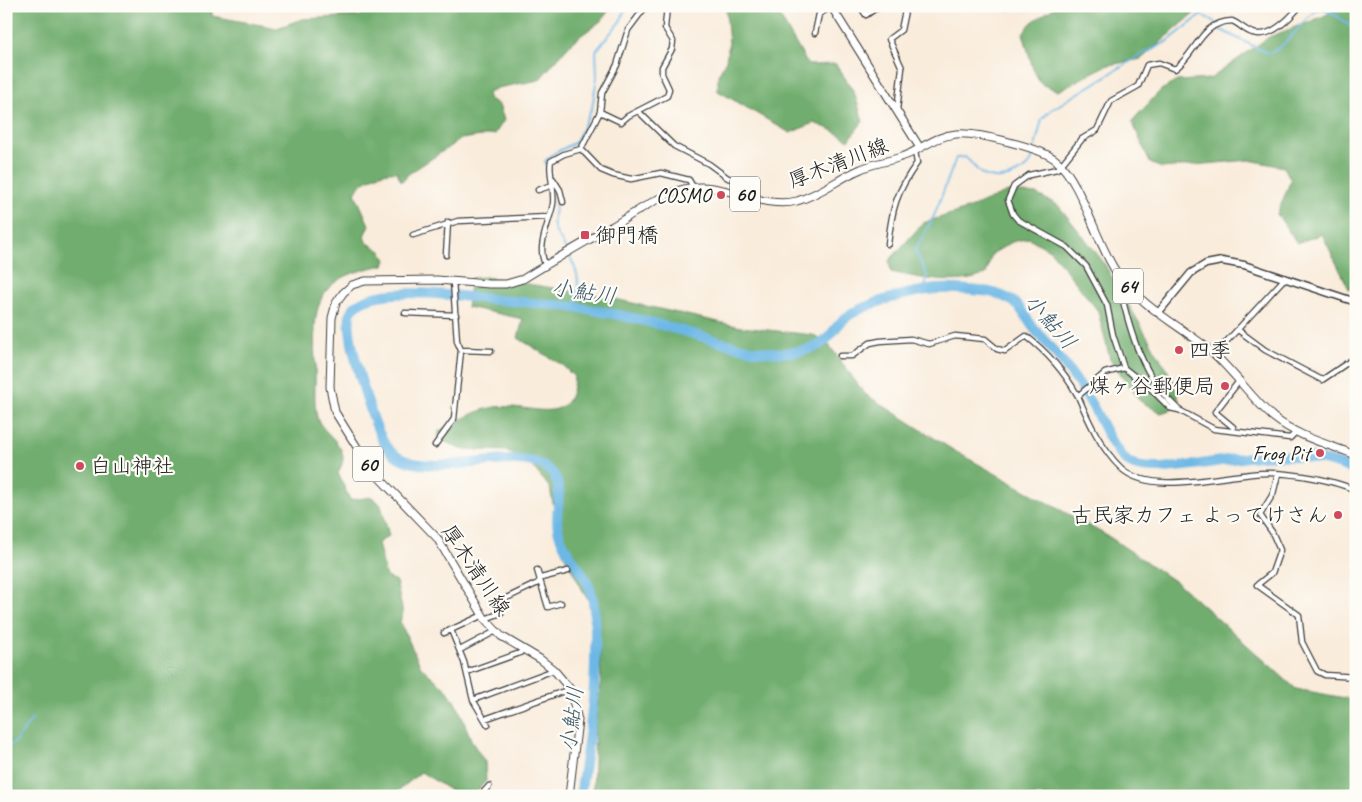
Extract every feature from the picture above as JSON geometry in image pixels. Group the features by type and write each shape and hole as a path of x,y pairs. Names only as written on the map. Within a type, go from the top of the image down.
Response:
{"main road":[{"path":"831,6 918,149"},
{"name":"64","path":"918,149 946,136 968,134 1040,151 1061,165 1073,182 1104,252 1125,283 1158,313 1215,354 1267,411 1296,432 1356,455"},
{"name":"厚木清川線","path":"569,796 578,720 577,707 570,690 554,670 540,658 496,631 484,617 437,538 370,468 336,412 330,387 332,318 336,303 352,285 366,281 453,281 506,284 524,279 665,196 694,187 718,188 774,202 792,202 816,194 860,169 918,149"}],"street":[{"path":"546,265 541,255 548,217 553,204 551,161 564,154 582,149 600,112 602,93 617,66 628,30 646,6"},
{"path":"600,112 622,122 628,116 667,96 669,89 662,74 662,67 672,49 673,41 665,28 667,6"},
{"path":"815,33 819,14 831,6"},
{"path":"860,6 866,15 879,6"},
{"path":"897,112 902,68 889,39 901,30 906,6"},
{"path":"1179,410 1170,408 1124,368 1112,335 1105,298 1086,266 1067,246 1018,220 1010,208 1008,200 1014,186 1029,175 1057,169 1082,139 1097,130 1111,102 1138,86 1146,66 1159,63 1172,69 1177,68 1207,30 1218,24 1232,21 1251,33 1259,34 1283,24 1300,6"},
{"path":"638,112 674,146 709,164 728,178 746,182 748,185 744,194"},
{"path":"582,149 601,170 613,175 631,179 669,174 690,180 694,187"},
{"path":"888,244 892,210 902,184 917,163 918,149"},
{"path":"553,179 560,190 563,202"},
{"path":"538,190 553,185"},
{"path":"413,235 448,222 548,217"},
{"path":"446,255 448,222"},
{"path":"1158,313 1191,273 1210,263 1222,261 1236,263 1356,302"},
{"path":"1215,354 1285,278"},
{"path":"435,446 454,419 461,350 457,341 453,281"},
{"path":"1125,283 1120,288 1133,341 1160,392 1179,410 1209,427 1222,431 1290,438 1296,432"},
{"path":"405,313 456,314"},
{"path":"1238,330 1265,350 1322,380 1356,357"},
{"path":"840,356 852,356 870,343 880,341 911,339 929,344 955,336 985,339 997,349 1005,351 1026,336 1049,357 1068,380 1105,448 1121,468 1137,477 1182,482 1278,474 1312,477 1356,490"},
{"path":"461,350 491,351"},
{"path":"1078,396 1100,377 1114,370 1124,368"},
{"path":"1233,427 1215,412 1240,380"},
{"path":"1278,474 1273,494 1260,515 1274,535 1280,550 1272,573 1257,585 1300,615 1302,642 1317,671 1325,675 1356,677"},
{"path":"537,570 541,578 548,607 561,604"},
{"path":"444,633 484,617 501,613 496,603 538,583 541,578 568,571"},
{"path":"451,630 467,672 473,700 488,725"},
{"path":"460,650 496,631"},
{"path":"467,672 520,653 523,649"},
{"path":"473,700 554,670"},
{"path":"485,719 570,690"},
{"path":"480,796 489,786"}],"green space":[{"path":"6,6 217,6 212,9 212,16 277,28 302,19 360,16 376,6 612,6 601,21 572,42 539,80 497,88 488,93 488,98 499,105 504,120 495,134 461,139 401,181 397,172 391,172 379,174 367,180 358,188 355,193 369,225 364,236 366,242 381,251 386,260 384,265 361,270 344,277 332,285 323,295 315,323 315,397 317,417 342,453 343,461 338,473 350,500 372,497 381,505 389,536 378,543 386,577 396,581 403,613 400,622 421,667 448,691 459,709 472,742 485,762 486,781 476,792 453,792 421,772 397,792 399,796 6,796"},
{"path":"730,6 774,6 808,65 836,64 854,92 863,121 849,140 832,130 814,123 790,133 718,91 718,75 726,60 729,44 726,10"},
{"path":"1057,6 1207,6 1197,11 1141,59 1105,66 1058,91 1041,84 1033,69 1023,33 1032,22"},
{"path":"1340,6 1356,6 1356,287 1349,289 1322,234 1297,243 1277,214 1291,180 1284,167 1249,160 1162,168 1150,163 1132,121 1161,90 1177,81 1210,79 1269,37 1324,16"},
{"path":"1008,192 1036,194 1058,205 1102,260 1173,380 1180,403 1173,409 1161,413 1140,401 1110,359 1098,311 1051,251 1029,238 1012,242 992,254 986,274 975,278 951,281 914,277 891,272 889,261 923,223 967,209"},
{"path":"486,277 601,296 741,327 813,335 829,345 865,394 953,450 1111,538 1180,585 1296,689 1356,700 1356,796 593,796 595,725 601,679 598,619 562,551 550,488 532,466 508,451 460,449 438,438 439,431 481,410 496,407 535,410 557,409 565,403 571,393 574,377 562,365 518,338 523,319 467,307 471,278"}],"waterway":[{"path":"549,175 545,161 555,153 576,142 592,108 597,77 596,51 621,20 626,6"},
{"path":"1035,147 1042,119 1051,110 1139,56 1168,41 1201,15 1213,21 1219,29 1267,53 1283,45 1314,12 1322,8 1337,16 1356,31"},
{"path":"925,291 927,275 915,250 934,216 956,158 965,157 983,175 1001,178 1023,170 1032,159 1034,152"},
{"path":"555,188 557,198 553,222 556,233 572,260 577,274 578,288 575,307"},
{"name":"小鮎川","path":"580,796 593,702 595,625 593,598 588,584 564,546 558,529 558,483 555,477 542,465 522,460 444,465 419,464 398,457 383,441 378,430 355,356 350,322 351,312 360,302 376,297 419,293 564,306 636,319 751,350 782,353 797,352 818,346 826,340 844,319 853,313 889,299 915,292 937,289 985,291 1004,297 1018,306 1033,328 1058,356 1078,383 1112,442 1128,462 1154,468 1247,457 1284,456 1333,462 1356,471"},
{"path":"6,748 15,742 33,718"}],"place":[{"name":"COSMO","path":"721,195"},
{"name":"御門橋","path":"585,235"},
{"name":"四季","path":"1179,350"},
{"name":"煤ヶ谷郵便局","path":"1225,386"},
{"name":"Frog Pit","path":"1320,453"},
{"name":"白山神社","path":"80,466"},
{"name":"古民家カフェ よってけさん","path":"1338,515"}]}
